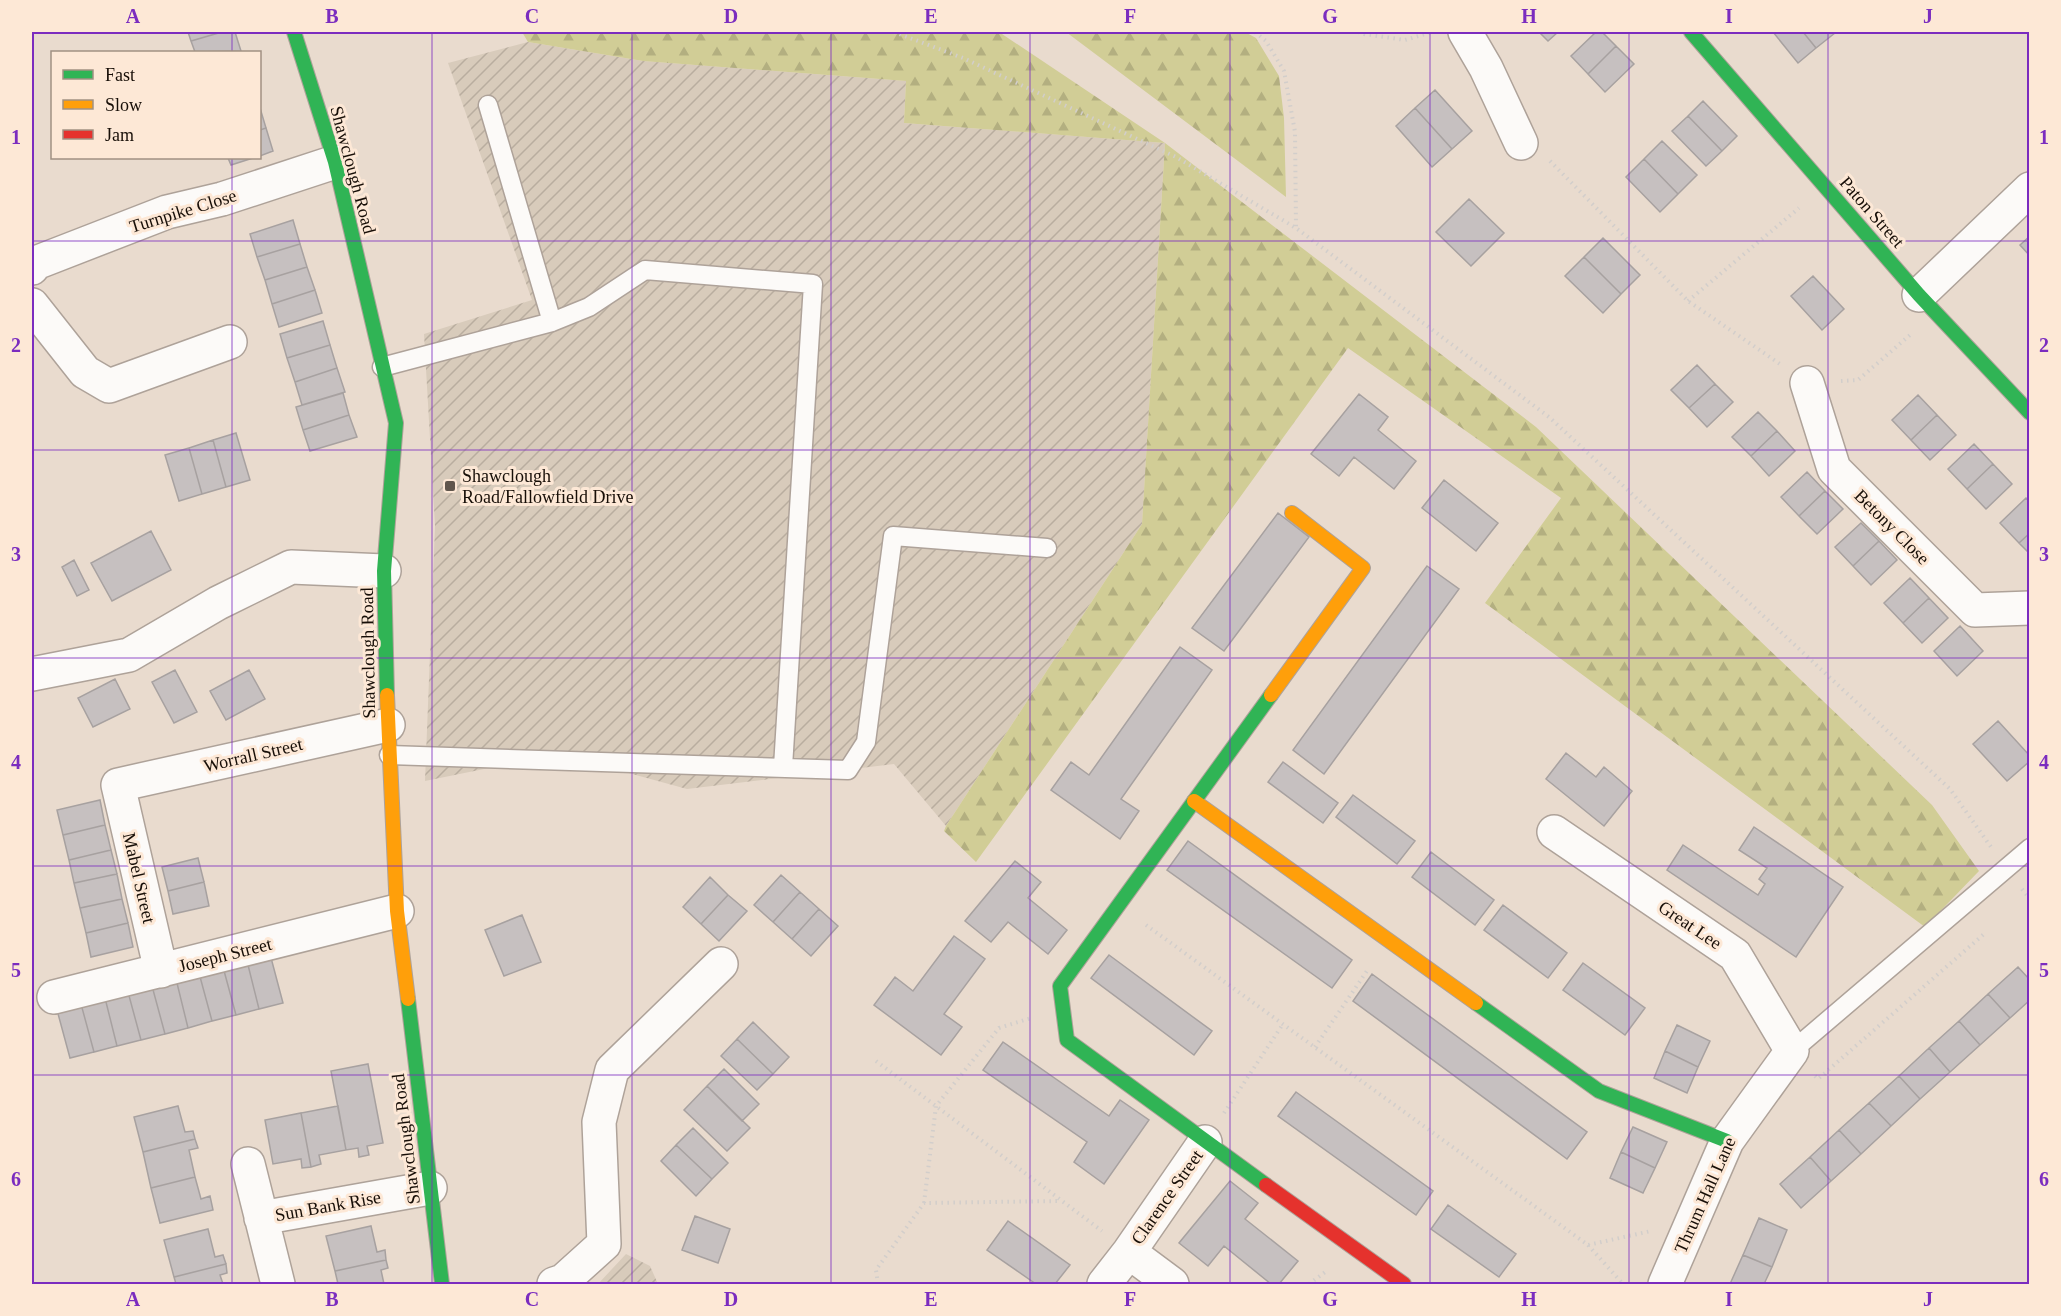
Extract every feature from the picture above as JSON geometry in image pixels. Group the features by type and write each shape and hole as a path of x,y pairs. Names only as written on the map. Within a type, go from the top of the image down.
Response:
{"street":[{"name":"Shawclough Road","path":"294,32 335,162 396,423 384,571 397,911 442,1284"},
{"path":"1465,32 1486,68 1521,143"},
{"name":"Paton Street","path":"1691,32 1927,303 2030,413"},
{"name":"Turnpike Close","path":"32,265 166,212 222,199 335,162"},
{"path":"1927,303 2030,189"},
{"path":"32,305 85,372 109,386 230,342"},
{"name":"Betony Close","path":"1807,383 1834,469 1975,610 2030,608"},
{"path":"1292,513 1363,568 1060,986 1063,1008 1068,1040 1205,1142 1404,1284"},
{"path":"32,674 129,655 218,603 291,567 384,571"},
{"name":"Worrall Street","path":"118,785 389,740"},
{"name":"Mabel Street","path":"118,785 161,971"},
{"path":"1194,801 1599,1091 1727,1141"},
{"name":"Great Lee","path":"1554,832 1735,955 1792,1051"},
{"name":"Joseph Street","path":"54,997 397,911"},
{"path":"554,1284 563,1281 604,1244 599,1122 612,1070 721,964"},
{"name":"Thrum Hall Lane","path":"1665,1284 1727,1141 1792,1051"},
{"name":"Clarence Street","path":"1104,1284 1129,1252 1205,1142"},
{"name":"Sun Bank Rise","path":"248,1164 278,1284"},
{"name":"Sun Bank Rise","path":"261,1218 430,1188"},
{"name":"Clarence Street","path":"1129,1252 1172,1284"}],"lane":[{"path":"488,105 552,322"},
{"path":"382,367 552,322 589,307 645,270 813,284 783,767"},
{"path":"389,740 848,770 866,742 893,536 1047,548"},
{"path":"1792,1051 2030,848"}],"path":[{"path":"894,32 963,58 1176,157 1296,228 1549,417 1950,789 2030,899"},
{"path":"1255,32 1266,41 1284,71 1295,132 1296,228"},
{"path":"1358,32 1406,40 1432,32"},
{"path":"1521,143 1547,158 1688,301 1807,383 1858,380 1927,303"},
{"path":"1688,301 1825,186"},
{"path":"1119,905 1588,1245 1623,1284"},
{"path":"1792,1051 1818,1079 1984,934"},
{"path":"1315,1047 1388,940"},
{"path":"878,1284 876,1270 924,1203 936,1106 999,1028 1063,1008"},
{"path":"1205,1142 1283,1024"},
{"path":"876,1061 1129,1252"},
{"path":"924,1203 1062,1201"},
{"path":"1588,1245 1692,1222"}],"shaded area":[{"path":"528,42 643,61 906,81 904,123 1165,143 1142,524 946,826 894,764 687,789 559,754 425,781 435,526 424,334 532,300 448,63"},
{"path":"626,1254 650,1266 658,1284 598,1284"}],"green space":[{"path":"522,32 999,32 1165,143 904,123 906,81 643,61 528,42"},
{"path":"1066,32 1245,32 1256,38 1279,76 1284,118 1286,197"},
{"path":"1165,143 1536,427 1932,805 1979,871 1925,927 1485,603 1561,498 1348,348 976,862 944,831 946,826 1142,524"}],"building":[{"path":"188,32 222,32 191,41"},
{"path":"222,32 235,32 241,51 195,51 191,41"},
{"path":"1539,32 1558,32 1548,41"},
{"path":"1596,32 1602,32 1616,46 1588,74 1571,56"},
{"path":"1773,32 1803,32 1816,48 1798,63"},
{"path":"1803,32 1833,32 1835,33 1816,48"},
{"path":"1616,46 1634,64 1605,92 1588,74"},
{"path":"1435,90 1472,131 1452,149 1415,108"},
{"path":"1703,101 1737,136 1722,151 1688,116"},
{"path":"1415,108 1452,149 1432,167 1396,126"},
{"path":"261,111 266,128 261,130"},
{"path":"1688,116 1722,151 1706,166 1672,131"},
{"path":"266,128 273,151 261,156 261,130"},
{"path":"1662,141 1697,175 1678,194 1644,159"},
{"path":"228,159 250,159 231,165"},
{"path":"1644,159 1678,194 1660,212 1626,177"},
{"path":"1469,199 1504,233 1471,266 1436,232"},
{"path":"293,220 300,244 257,257 250,234"},
{"path":"2030,236 2030,256 2020,245"},
{"path":"1603,238 1640,275 1621,294 1584,257"},
{"path":"300,244 307,267 265,280 257,257"},
{"path":"1584,257 1621,294 1603,313 1565,276"},
{"path":"307,267 315,290 272,304 265,280"},
{"path":"1813,276 1844,309 1822,330 1791,296"},
{"path":"315,290 322,313 279,327 272,304"},
{"path":"323,321 330,345 287,358 280,334"},
{"path":"330,345 337,368 295,382 287,358"},
{"path":"1697,365 1715,384 1689,408 1671,390"},
{"path":"337,368 345,392 302,405 295,382"},
{"path":"1715,384 1733,402 1707,427 1689,408"},
{"path":"343,393 349,415 303,430 296,407"},
{"path":"1359,394 1388,417 1378,430 1416,461 1394,489 1354,457 1339,476 1311,454"},
{"path":"1918,395 1937,415 1911,440 1892,420"},
{"path":"1758,412 1777,431 1751,456 1732,437"},
{"path":"349,415 357,437 310,451 303,430"},
{"path":"1937,415 1956,435 1930,460 1911,440"},
{"path":"1777,431 1795,451 1769,476 1751,456"},
{"path":"236,433 250,480 226,487 213,440"},
{"path":"213,440 226,487 202,494 189,448"},
{"path":"1974,444 1993,464 1967,489 1948,469"},
{"path":"189,448 202,494 179,501 165,455"},
{"path":"1993,464 2012,484 1986,509 1967,489"},
{"path":"1807,472 1825,491 1799,516 1781,497"},
{"path":"1444,480 1498,523 1476,551 1422,508"},
{"path":"1825,491 1843,509 1817,534 1799,516"},
{"path":"2026,498 2030,502 2030,533 2019,543 2000,523"},
{"path":"1278,513 1309,537 1224,651 1192,628"},
{"path":"1861,523 1879,541 1853,566 1835,547"},
{"path":"151,531 171,570 112,601 91,563"},
{"path":"2030,533 2030,554 2019,543"},
{"path":"1879,541 1897,560 1871,585 1853,566"},
{"path":"74,560 89,590 77,596 62,567"},
{"path":"1427,566 1459,589 1324,774 1293,750"},
{"path":"1910,578 1929,598 1903,623 1884,603"},
{"path":"1929,598 1948,618 1922,643 1903,623"},
{"path":"1960,626 1983,651 1957,676 1934,651"},
{"path":"1180,647 1212,670 1121,799 1139,811 1120,839 1051,790 1071,762 1089,775"},
{"path":"175,670 197,712 174,723 152,682"},
{"path":"249,670 265,699 226,720 210,691"},
{"path":"115,679 130,709 93,727 78,698"},
{"path":"1998,721 2030,756 2030,761 2007,781 1973,744"},
{"path":"1566,753 1596,777 1604,767 1632,791 1604,826 1546,779"},
{"path":"1283,762 1338,803 1323,823 1268,782"},
{"path":"1353,795 1415,841 1397,864 1336,817"},
{"path":"100,800 105,825 63,835 57,810"},
{"path":"105,825 111,850 69,860 63,835"},
{"path":"1754,827 1843,887 1796,957 1667,870 1683,845 1758,895 1765,884 1759,879 1767,868 1739,850"},
{"path":"1188,841 1352,960 1332,988 1167,870"},
{"path":"111,850 117,874 74,883 69,860"},
{"path":"1431,852 1494,900 1475,925 1412,877"},
{"path":"198,858 204,882 168,891 162,867"},
{"path":"1015,861 1041,882 1028,898 1067,930 1048,954 1008,922 991,942 965,921"},
{"path":"117,874 122,899 80,908 74,883"},
{"path":"781,875 800,892 773,922 754,905"},
{"path":"710,877 728,895 701,924 683,907"},
{"path":"204,882 209,906 173,914 168,891"},
{"path":"800,892 819,909 792,939 773,922"},
{"path":"728,895 747,911 719,941 701,924"},
{"path":"122,899 128,923 86,933 80,908"},
{"path":"1503,905 1567,953 1548,978 1484,930"},
{"path":"819,909 838,926 811,956 792,939"},
{"path":"522,915 541,962 504,976 485,930"},
{"path":"128,923 133,947 91,957 86,933"},
{"path":"954,936 985,959 944,1014 962,1027 941,1055 874,1005 895,977 913,991"},
{"path":"270,954 283,1003 259,1009 247,961"},
{"path":"1109,955 1212,1031 1194,1055 1091,978"},
{"path":"247,961 259,1009 236,1015 223,967"},
{"path":"1583,963 1645,1008 1625,1035 1563,990"},
{"path":"223,967 236,1015 212,1021 199,973"},
{"path":"2018,967 2030,980 2030,1000 2010,1018 1988,994"},
{"path":"199,973 212,1021 188,1028 176,979"},
{"path":"1372,974 1587,1132 1567,1159 1353,1001"},
{"path":"176,979 188,1028 165,1034 152,986"},
{"path":"152,986 165,1034 141,1040 128,992"},
{"path":"128,992 141,1040 117,1046 105,998"},
{"path":"1988,994 2010,1018 1980,1045 1959,1021"},
{"path":"105,998 117,1046 94,1052 81,1004"},
{"path":"81,1004 94,1052 70,1058 57,1010"},
{"path":"1959,1021 1980,1045 1950,1072 1929,1048"},
{"path":"753,1022 789,1057 773,1074 737,1039"},
{"path":"1677,1025 1710,1041 1698,1067 1665,1051"},
{"path":"737,1039 773,1074 757,1090 721,1056"},
{"path":"1003,1042 1109,1116 1120,1100 1149,1120 1104,1184 1074,1162 1087,1142 983,1070"},
{"path":"1929,1048 1950,1072 1920,1099 1899,1076"},
{"path":"1665,1051 1698,1067 1687,1093 1654,1078"},
{"path":"368,1064 383,1143 367,1146 369,1155 359,1157 358,1148 346,1150 331,1071"},
{"path":"724,1069 759,1104 742,1121 707,1086"},
{"path":"1899,1076 1920,1099 1891,1126 1869,1103"},
{"path":"707,1086 750,1128 727,1151 684,1110"},
{"path":"1296,1092 1433,1191 1416,1215 1278,1116"},
{"path":"1869,1103 1891,1126 1861,1154 1839,1130"},
{"path":"178,1106 185,1132 193,1131 195,1139 143,1152 134,1117"},
{"path":"338,1106 346,1150 319,1155 321,1164 311,1167 301,1113"},
{"path":"301,1113 311,1167 302,1168 301,1159 273,1164 265,1120"},
{"path":"1633,1127 1667,1142 1655,1168 1621,1152"},
{"path":"693,1128 728,1163 712,1179 676,1145"},
{"path":"1839,1130 1861,1154 1831,1181 1810,1157"},
{"path":"195,1139 198,1148 189,1150 195,1177 151,1188 143,1152"},
{"path":"676,1145 712,1179 696,1196 661,1161"},
{"path":"1621,1152 1655,1168 1643,1193 1610,1178"},
{"path":"1810,1157 1831,1181 1801,1208 1780,1184"},
{"path":"195,1177 201,1199 210,1196 213,1210 160,1223 151,1188"},
{"path":"1230,1181 1258,1203 1245,1219 1298,1261 1279,1284 1271,1284 1224,1246 1208,1266 1179,1243"},
{"path":"1448,1205 1516,1254 1499,1277 1431,1229"},
{"path":"695,1216 730,1229 718,1263 682,1250"},
{"path":"1759,1218 1787,1230 1772,1267 1743,1255"},
{"path":"1008,1221 1070,1265 1055,1284 1036,1284 987,1250"},
{"path":"371,1226 377,1252 385,1250 386,1260 335,1271 326,1236"},
{"path":"208,1229 215,1257 223,1255 226,1264 174,1277 164,1240"},
{"path":"1743,1255 1772,1267 1764,1284 1730,1284"},
{"path":"386,1260 388,1268 381,1270 384,1284 338,1284 335,1271"},
{"path":"226,1264 227,1273 220,1275 223,1284 176,1284 174,1277"}],"traffic: fast":[{"path":"294,32 335,162 396,423 384,571 387,695"},
{"path":"1691,32 1919,295 2030,413"},
{"path":"1266,1185 1067,1040 1060,986 1271,695"},
{"path":"408,999 442,1284"},
{"path":"1476,1003 1599,1091 1727,1141"}],"traffic: slow":[{"path":"1271,695 1363,568 1292,513"},
{"path":"387,695 397,911 408,999"},
{"path":"1194,801 1476,1003"}],"traffic: jam":[{"path":"1266,1185 1404,1284"}],"place":[{"name":"Shawclough Road/Fallowfield Drive","path":"450,486"}]}
